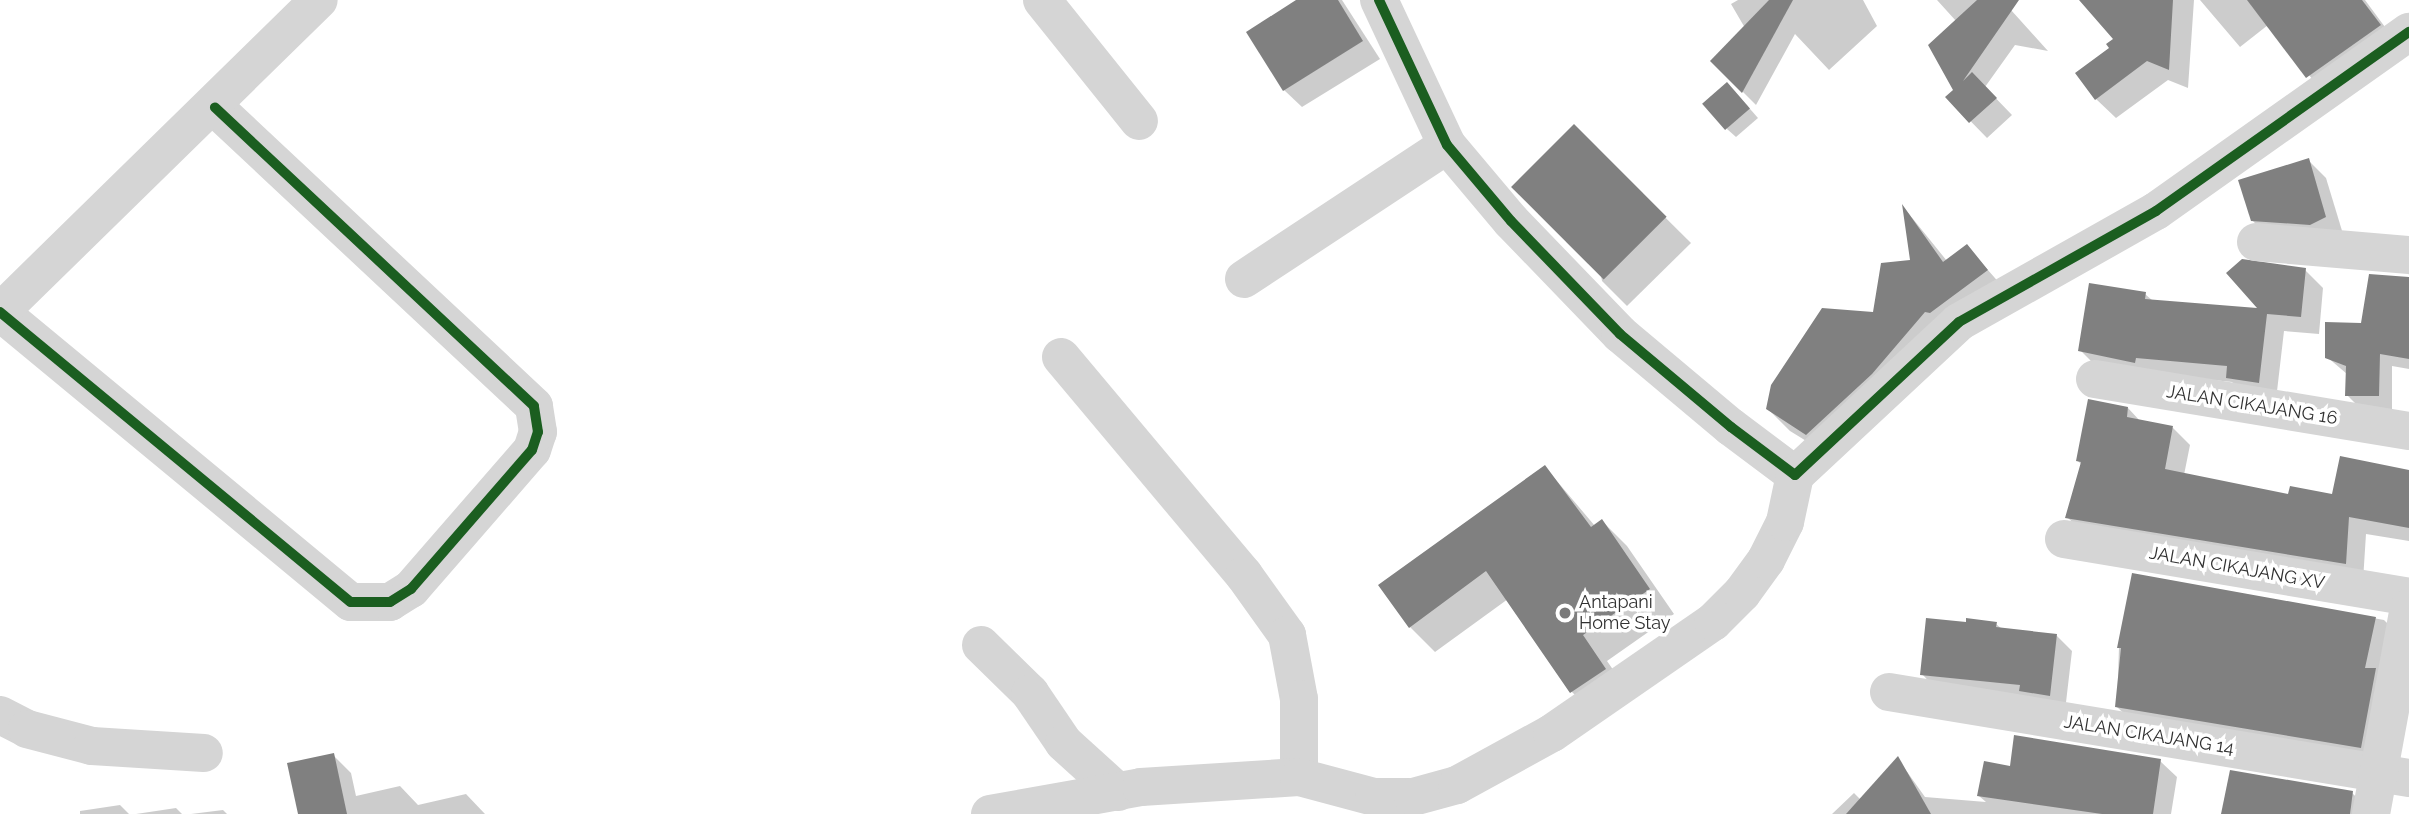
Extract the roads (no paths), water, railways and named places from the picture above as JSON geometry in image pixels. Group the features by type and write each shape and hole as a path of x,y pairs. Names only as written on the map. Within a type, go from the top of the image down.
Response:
{"street":[{"path":"215,107 534,406 538,432 532,450 411,589 390,602 351,602 0,312 215,107 319,0"},
{"path":"1042,0 1139,121"},
{"path":"1379,0 1447,145 1511,222 1620,334 1731,427 1796,475"},
{"path":"990,814 1118,792 1299,777 1374,797 1413,797 1457,785 1552,733 1713,622 1742,593 1785,522 1796,475 1959,322 2156,211 2409,32"},
{"path":"1244,279 1447,145"},
{"path":"2256,242 2409,255"},
{"path":"1061,357 1244,575 1287,635 1299,699 1299,777"},
{"name":"JALAN CIKAJANG 16","path":"2095,379 2409,431"},
{"name":"JALAN CIKAJANG XV","path":"2064,539 2409,597"},
{"path":"2371,814 2393,775 2409,607"},
{"path":"981,645 1030,692 1064,743 1118,792"},
{"name":"JALAN CIKAJANG 14","path":"1889,692 2393,775"},
{"path":"0,715 27,729 92,746 204,753"}],"place":[{"name":"Antapani Home Stay","path":"1565,613"}]}
